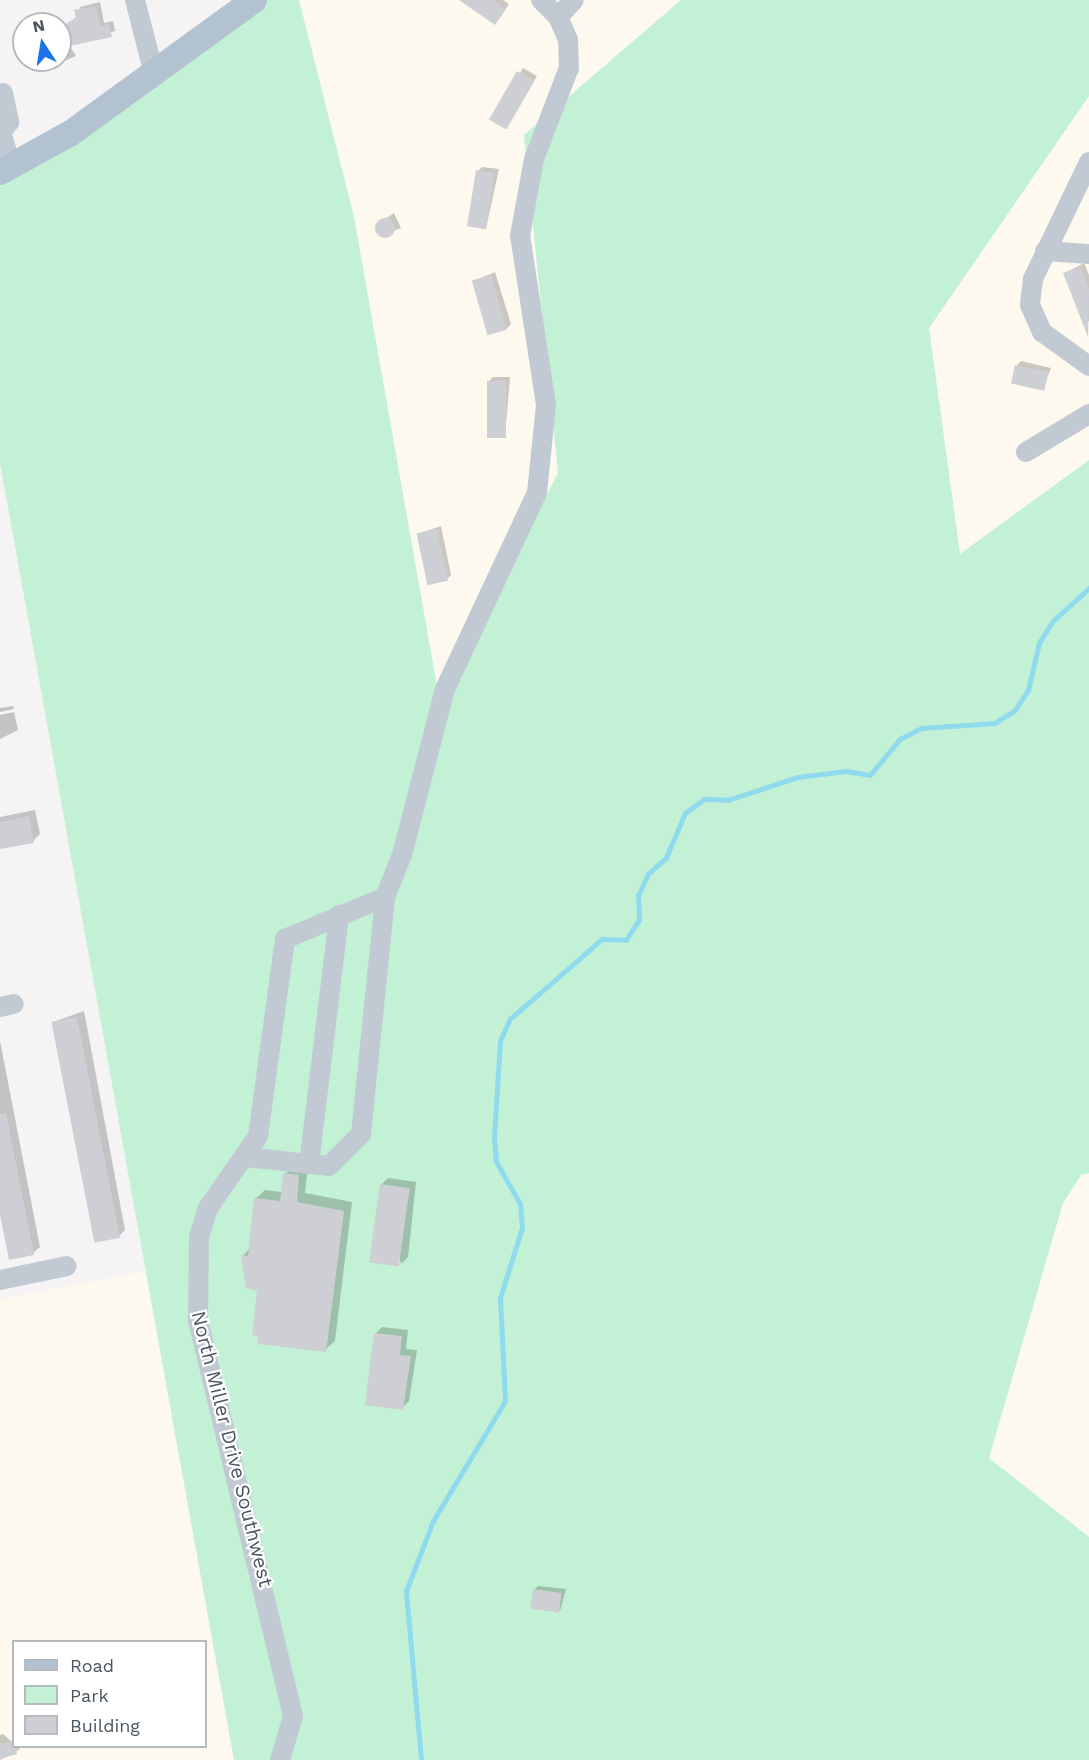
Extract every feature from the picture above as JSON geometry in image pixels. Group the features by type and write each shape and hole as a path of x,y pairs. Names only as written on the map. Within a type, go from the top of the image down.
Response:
{"main road":[{"path":"6,169 71,134 254,0"}],"street":[{"path":"135,0 154,74"},
{"path":"244,1157 328,1166 361,1134 385,897 400,862 444,689 523,530 546,449 546,405 520,236 534,159 569,68 568,40 558,17 541,0"},
{"path":"558,17 574,0"},
{"path":"3,93 9,122 2,132 6,169"},
{"path":"1089,162 1033,279 1030,305 1035,321 1089,366"},
{"path":"1045,251 1089,254"},
{"path":"1026,453 1089,414"},
{"name":"North Miller Drive Southwest","path":"280,1760 293,1716 198,1321 194,1279 208,1208 258,1137 285,939 385,897"},
{"path":"309,1164 339,915"},
{"path":"0,1280 67,1266"}],"shaded area":[{"path":"299,0 681,0 524,135 558,473 440,704 354,217"},
{"path":"1089,96 1089,460 960,555 929,328"},
{"path":"1089,1173 1089,1537 988,1458 1063,1203 1081,1175"},
{"path":"145,1271 234,1760 0,1760 0,1299"}],"green space":[{"path":"253,0 299,0 354,217 440,703 558,473 524,135 681,0 1089,0 1089,96 929,328 960,554 1089,460 1089,1173 1081,1175 1063,1203 989,1458 1089,1537 1089,1760 234,1760 0,463 0,181"}],"building":[{"path":"459,0 493,0 506,9 495,25"},
{"path":"96,6 100,26 109,24 112,37 72,45 72,20 76,18 74,10"},
{"path":"517,71 534,81 506,129 489,119"},
{"path":"476,170 495,173 486,229 467,226"},
{"path":"385,218 392,221 395,228 392,235 385,238 378,235 375,228 378,221"},
{"path":"1080,266 1089,289 1088,337 1063,273"},
{"path":"491,275 507,330 487,335 472,281"},
{"path":"1015,365 1048,372 1044,391 1011,384"},
{"path":"487,381 506,381 506,438 487,438"},
{"path":"437,529 448,581 427,585 416,533"},
{"path":"29,816 34,843 0,849 0,822"},
{"path":"77,1017 120,1238 94,1243 51,1022"},
{"path":"6,1113 34,1255 9,1260 0,1215 0,1114"},
{"path":"283,1173 299,1175 297,1202 344,1211 326,1352 257,1344 258,1336 252,1335 257,1291 246,1288 241,1255 248,1256 254,1198 280,1201"},
{"path":"380,1184 410,1188 399,1266 369,1262"},
{"path":"374,1333 402,1336 400,1355 411,1356 403,1410 365,1405"},
{"path":"533,1589 562,1593 559,1613 530,1609"},
{"path":"12,1741 12,1748 16,1748 17,1754 0,1759 0,1744"}],"waterway":[{"path":"421,1760 406,1591 433,1521 505,1401 500,1298 522,1228 520,1204 496,1162 494,1137 500,1041 510,1019 602,939 626,940 639,920 638,896 648,874 666,858 685,813 704,799 728,800 798,777 846,771 870,775 900,739 922,728 995,723 1015,710 1028,690 1039,643 1052,622 1089,588"}]}
